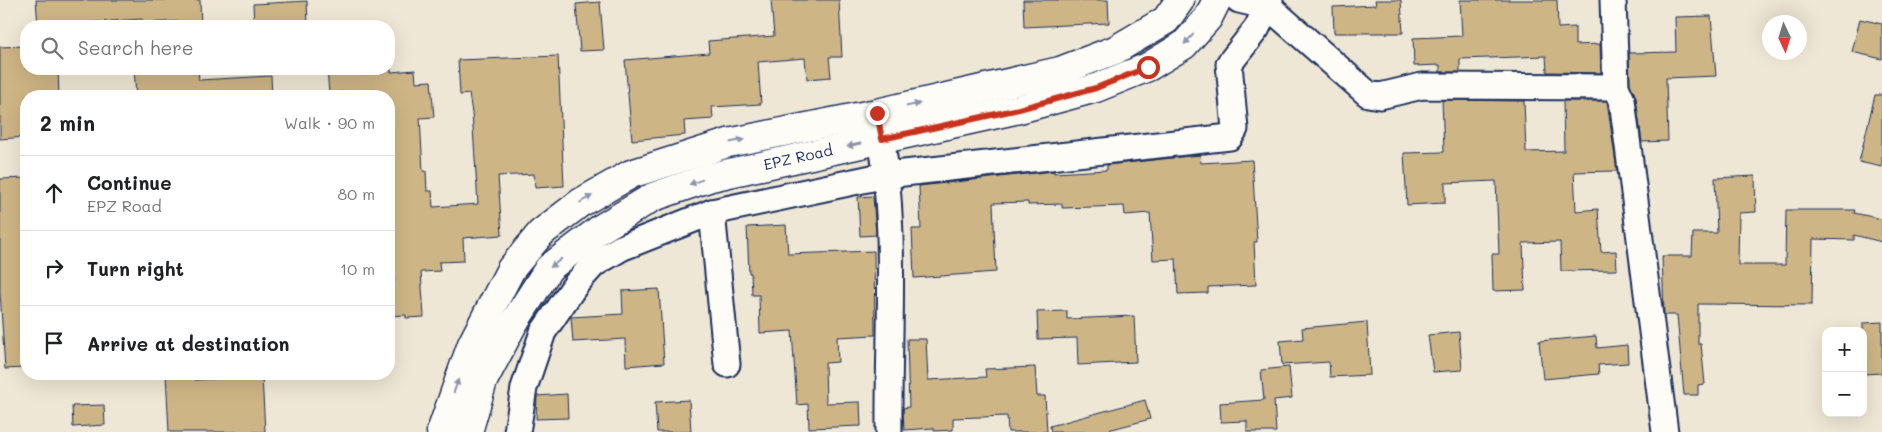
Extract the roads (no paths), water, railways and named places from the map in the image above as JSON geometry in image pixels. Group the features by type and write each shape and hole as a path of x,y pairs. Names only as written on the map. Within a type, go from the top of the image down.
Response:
{"main road":[{"name":"EPZ Road","path":"468,432 482,381 513,324 549,268 600,229 653,198 711,177 1069,67 1115,50 1166,20 1180,0"},
{"name":"EPZ Road","path":"441,432 472,344 512,269 541,233 580,203 631,174 728,143 1019,109 1104,85 1148,67 1184,45 1208,18 1218,0"}],"street":[{"path":"1239,0 1269,4 1368,94 1380,96 1422,86 1616,87"},
{"path":"1613,0 1616,87 1622,100 1665,432"},
{"path":"516,432 524,388 543,332 576,284 594,264 621,248 712,212 886,175 1230,137 1235,129 1229,64 1257,28 1269,4"},
{"path":"879,126 886,175 892,287 889,432"},
{"path":"712,212 728,364"}]}
